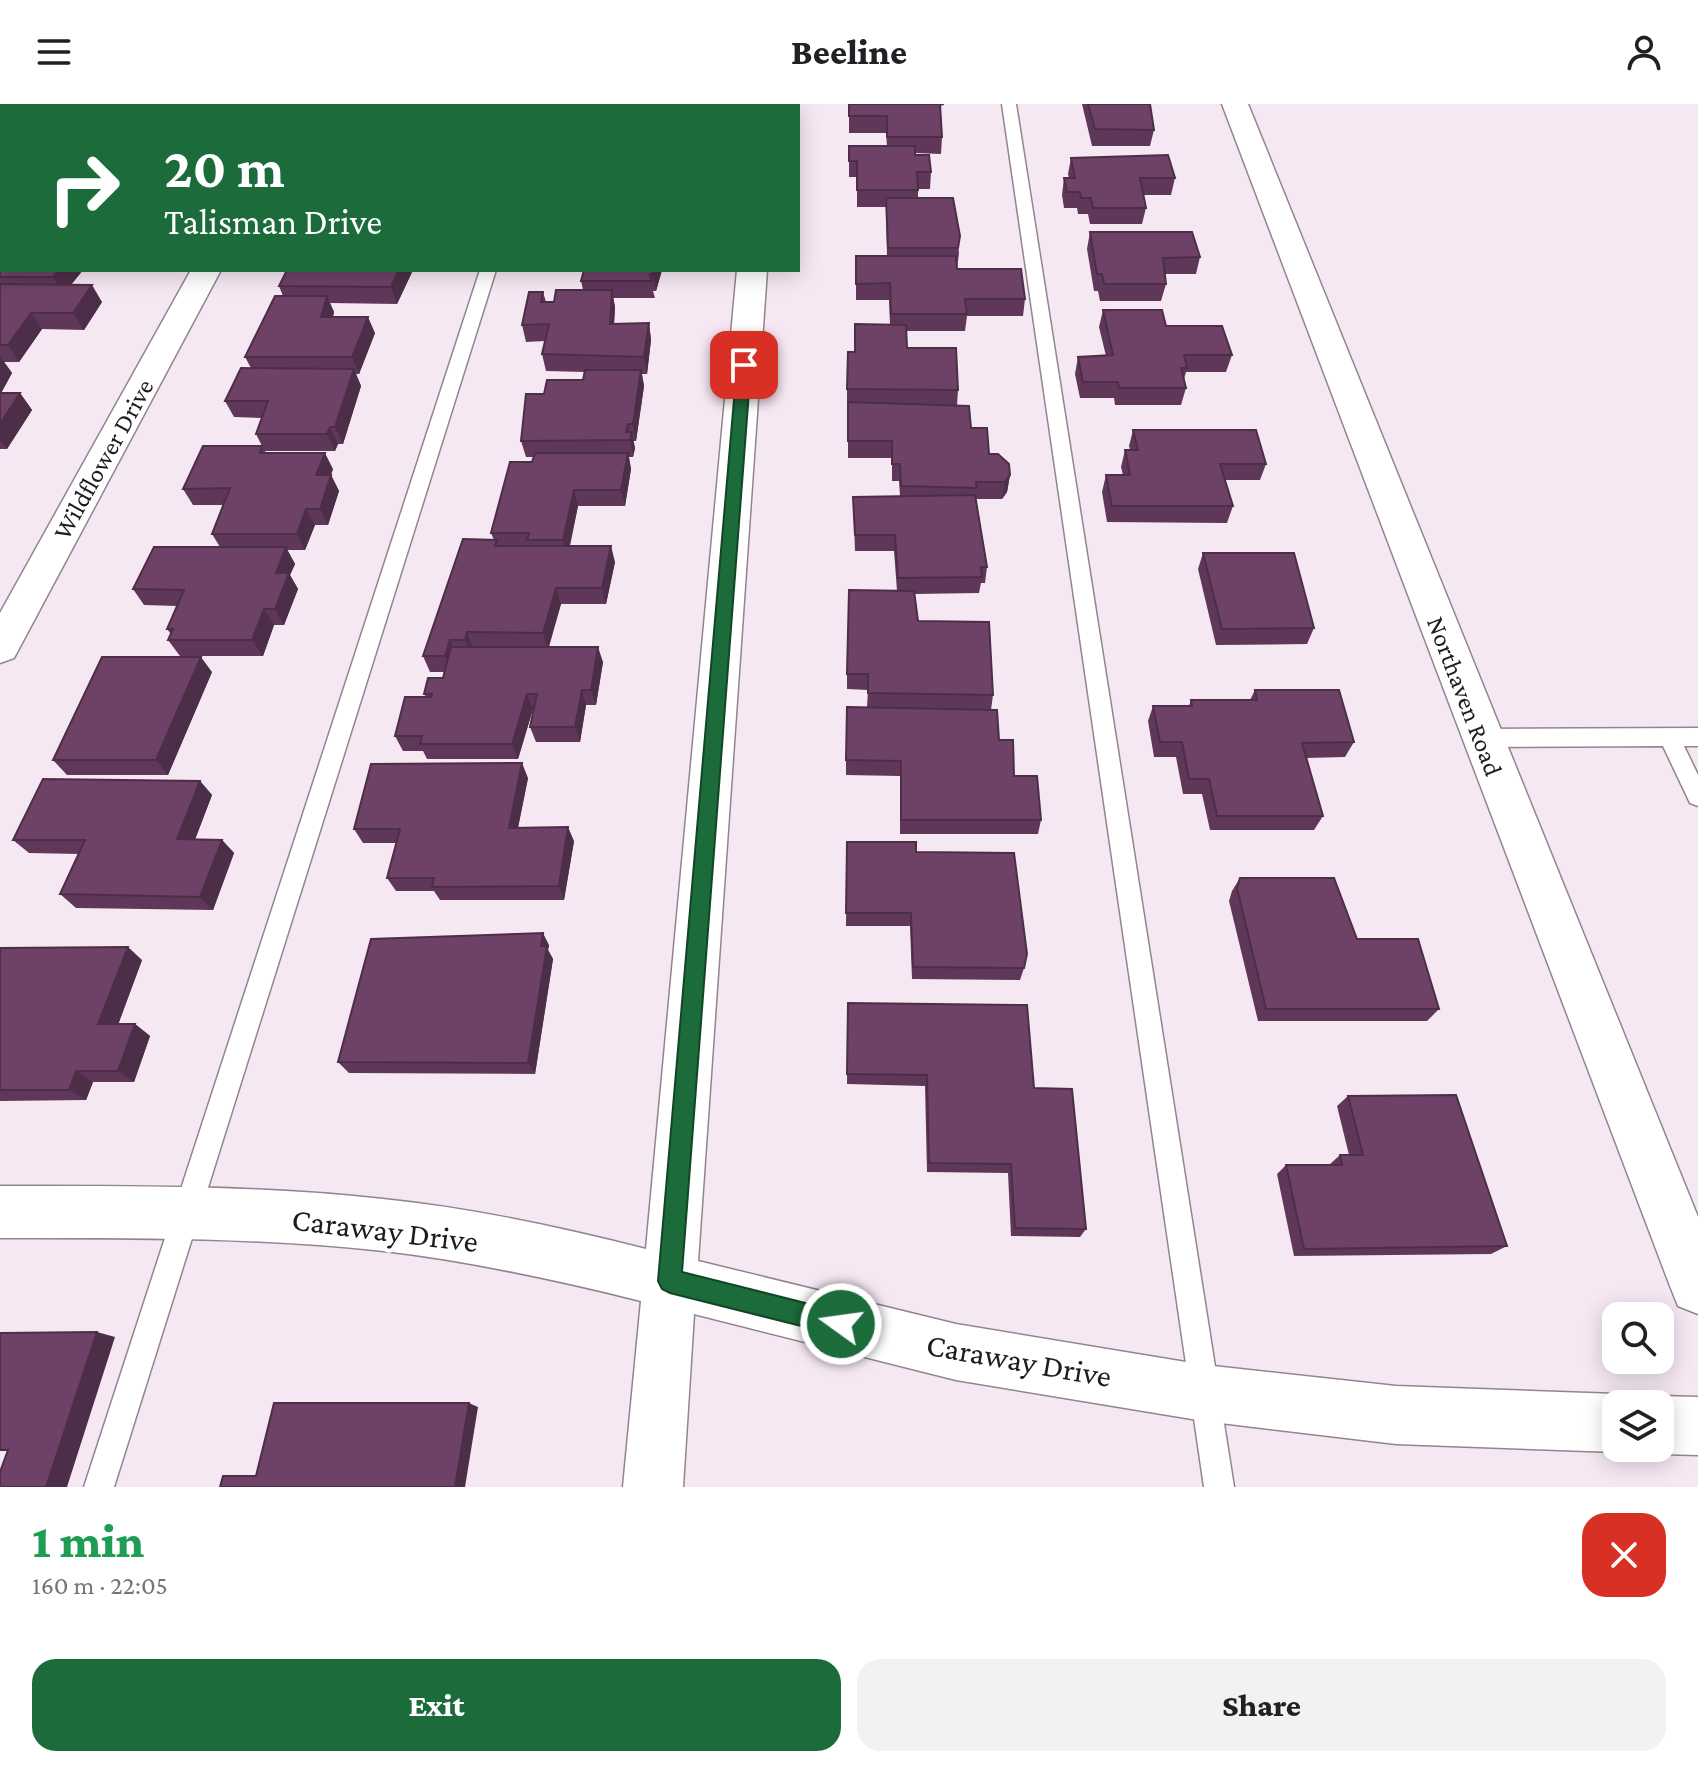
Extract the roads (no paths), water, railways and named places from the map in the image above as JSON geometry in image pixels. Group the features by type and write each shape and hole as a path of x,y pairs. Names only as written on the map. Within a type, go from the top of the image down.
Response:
{"street":[{"name":"Northaven Road","path":"1235,104 1698,1286"},
{"name":"Wildflower Drive","path":"0,648 205,272"},
{"path":"653,1487 752,272"},
{"name":"Caraway Drive","path":"0,1212 186,1212 384,1225 555,1253 956,1352 1204,1393 1396,1415 1602,1422"},
{"path":"1674,1425 1698,1426"}],"lane":[{"path":"1009,104 1219,1487"},
{"path":"99,1487 487,272"},
{"path":"1669,737 1698,797"},
{"path":"1481,738 1698,737"}]}
